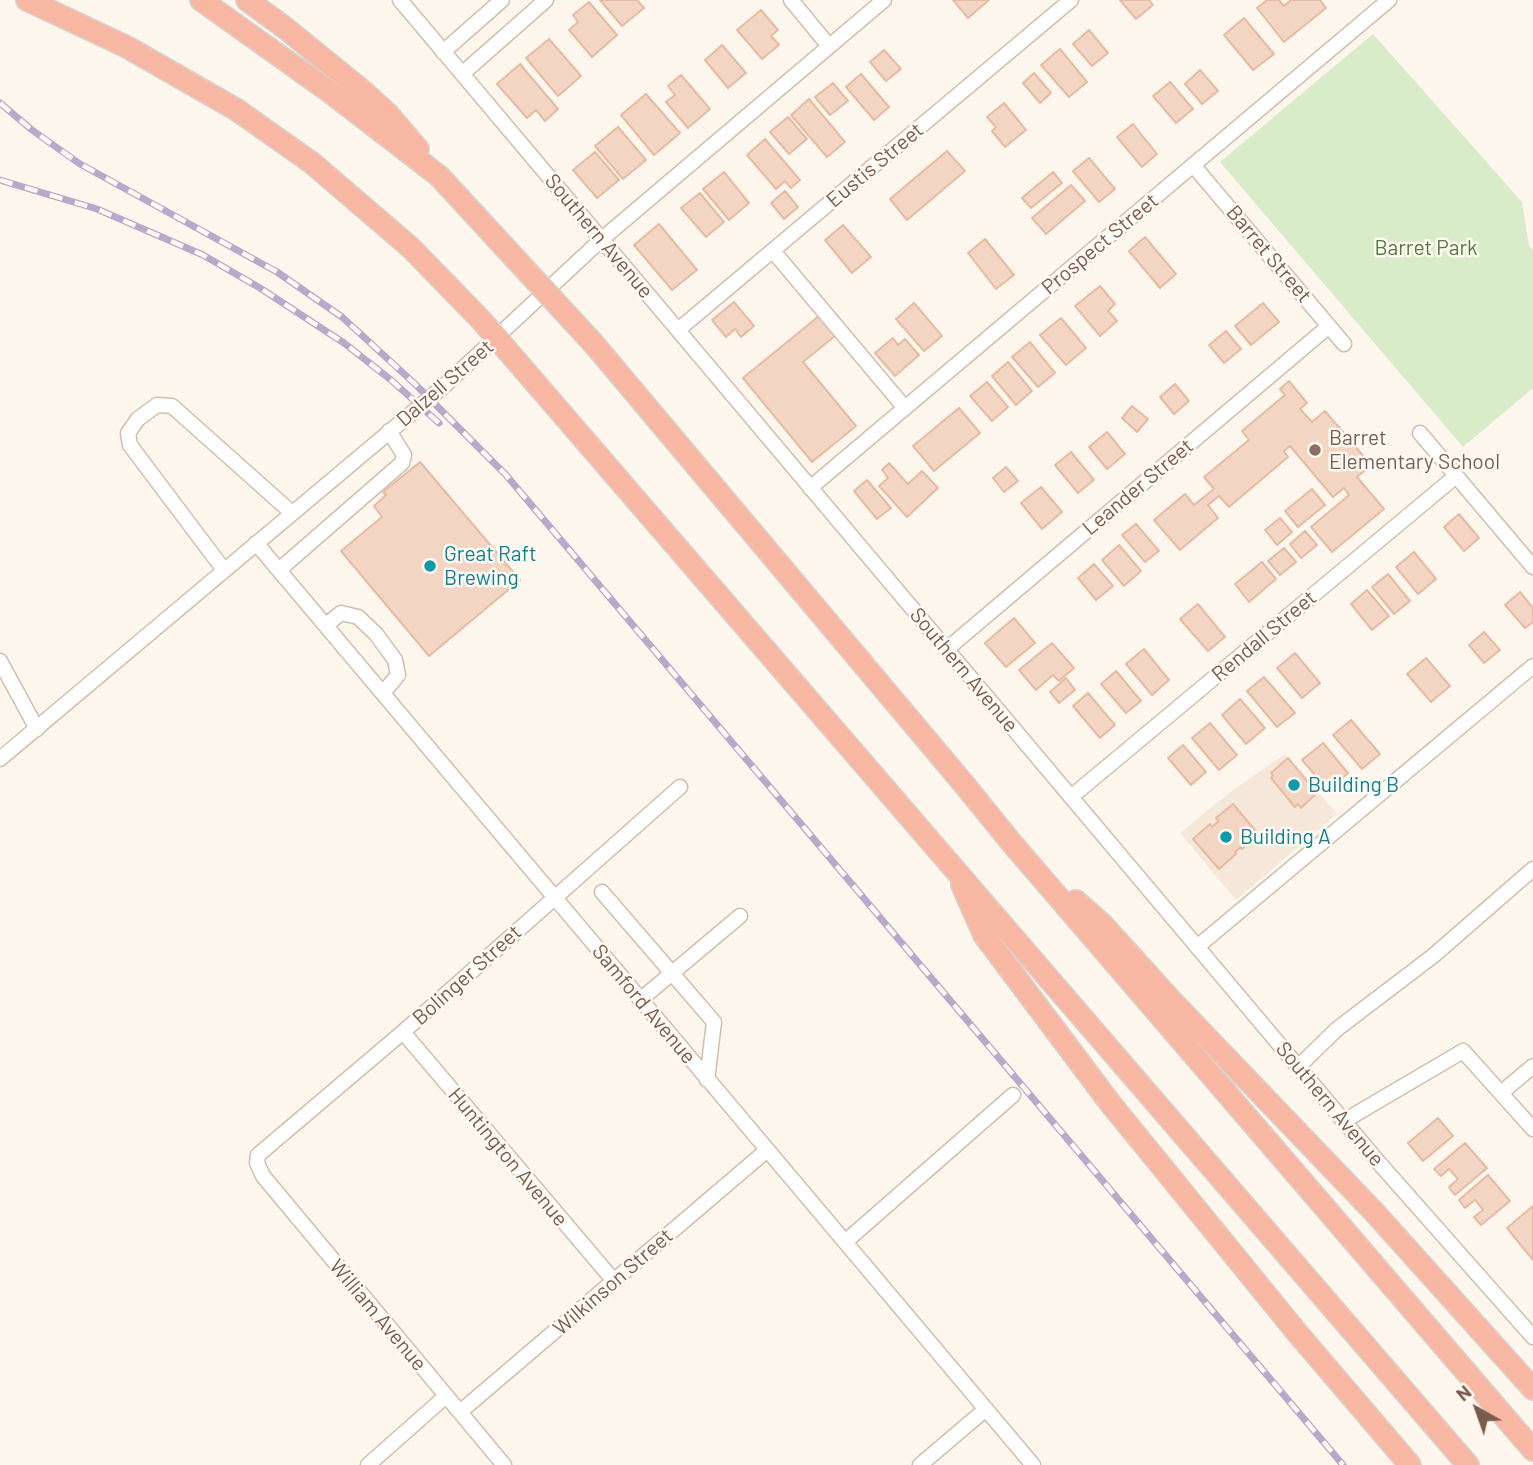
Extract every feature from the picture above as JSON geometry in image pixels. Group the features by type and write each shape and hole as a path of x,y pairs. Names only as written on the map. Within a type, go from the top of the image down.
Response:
{"highway":[{"path":"27,0 127,47 237,110 321,170 411,248 481,320 953,864 1468,1465"},
{"path":"62,0 84,13 127,47"},
{"path":"201,0 330,92 439,176"},
{"path":"247,0 284,27 388,114 439,176 593,343 1010,841 1533,1450"},
{"path":"1010,841 1103,925 1180,1010 1367,1204 1533,1389"},
{"path":"953,864 984,935 1089,1075 1281,1314 1410,1465"}],"street":[{"name":"Southern Avenue","path":"400,0 1298,1067 1533,1337"},
{"path":"443,52 502,0"},
{"path":"461,74 546,0"},
{"path":"790,0 829,46"},
{"name":"Dalzell Street","path":"0,759 444,386 602,239 884,0"},
{"name":"Eustis Street","path":"678,330 1071,0"},
{"name":"Prospect Street","path":"810,488 1390,0"},
{"name":"Barret Street","path":"1193,165 1344,344"},
{"path":"773,251 905,408"},
{"name":"Leander Street","path":"947,649 1329,326"},
{"path":"224,570 130,445 128,433 138,419 157,405 172,406 292,513"},
{"path":"279,570 402,463 404,455 389,431"},
{"path":"1420,433 1533,567"},
{"name":"Rendall Street","path":"1071,797 1456,476"},
{"name":"Samford Avenue","path":"256,543 1032,1465"},
{"path":"326,625 341,613 358,617 376,634 395,660 398,675 383,693"},
{"path":"0,661 37,729"},
{"path":"1197,947 1533,666"},
{"name":"Bolinger Street","path":"257,1163 258,1155 263,1149 403,1032 680,787"},
{"path":"1298,1067 1337,1029 1433,956 1533,869"},
{"path":"602,892 714,1022 707,1080"},
{"path":"640,1000 740,916"},
{"name":"Huntington Avenue","path":"403,1032 614,1281"},
{"path":"1344,1121 1463,1051 1533,1129"},
{"path":"1501,1093 1533,1066"},
{"path":"845,1242 1013,1095"},
{"name":"Wilkinson Street","path":"460,1412 766,1151"},
{"name":"William Avenue","path":"257,1163 263,1176 504,1465"},
{"path":"368,1465 446,1396"},
{"path":"920,1465 986,1409"}],"shaded area":[{"path":"1285,754 1337,814 1236,900 1180,833 1233,790"}],"green space":[{"name":"Barret Park","path":"1373,34 1522,202 1529,246 1533,250 1533,388 1463,447 1220,162"}],"building":[{"path":"600,0 637,0 644,8 622,26"},
{"path":"953,0 989,0 968,18"},
{"path":"1120,0 1149,0 1153,5 1136,19"},
{"path":"1267,0 1279,0 1284,6 1291,0 1320,0 1326,8 1284,42 1257,8"},
{"path":"589,2 617,35 592,57 569,30 578,22 573,15"},
{"path":"761,10 778,30 771,36 779,45 762,59 737,30"},
{"path":"1244,18 1274,54 1253,70 1224,35"},
{"path":"1089,30 1108,53 1092,66 1073,44"},
{"path":"549,39 581,76 558,96 526,58"},
{"path":"722,45 746,73 728,88 705,60"},
{"path":"1060,49 1087,82 1069,97 1041,65"},
{"path":"884,50 901,69 886,81 870,62"},
{"path":"520,64 558,109 545,121 536,110 527,118 497,84"},
{"path":"1200,70 1218,91 1202,104 1185,84"},
{"path":"1034,73 1051,93 1040,103 1023,83"},
{"path":"861,74 889,107 874,120 846,87"},
{"path":"681,75 710,109 688,128 666,102 675,95 668,86"},
{"path":"1170,82 1193,109 1176,123 1153,96"},
{"path":"833,83 848,101 830,115 815,97"},
{"path":"646,94 680,133 654,155 621,115"},
{"path":"809,99 845,142 827,157 791,115"},
{"path":"1004,103 1026,130 1005,147 992,131 996,127 987,117"},
{"path":"788,117 807,139 789,154 770,132"},
{"path":"1133,124 1157,154 1142,167 1117,137"},
{"path":"618,127 646,160 623,179 595,146"},
{"path":"765,139 800,180 791,188 785,181 776,189 747,155"},
{"path":"947,151 965,171 907,220 890,199"},
{"path":"595,152 619,180 597,198 573,170"},
{"path":"1089,158 1115,189 1099,202 1073,171"},
{"path":"724,172 749,203 729,220 703,189"},
{"path":"1053,172 1062,183 1031,208 1022,198"},
{"path":"1071,185 1085,201 1046,234 1032,218"},
{"path":"785,191 798,207 784,219 771,203"},
{"path":"700,193 724,222 706,237 681,208"},
{"path":"659,224 697,270 672,290 634,245"},
{"path":"843,225 871,257 852,273 825,240"},
{"path":"1145,237 1176,274 1160,288 1129,251"},
{"path":"985,239 1014,275 996,289 968,253"},
{"path":"1100,286 1115,304 1108,311 1117,321 1100,336 1075,306"},
{"path":"734,302 754,326 741,337 735,329 726,337 712,320"},
{"path":"914,303 942,336 924,351 896,319"},
{"path":"1263,303 1279,322 1251,345 1235,326"},
{"path":"819,316 835,336 803,362 856,426 812,462 743,378"},
{"path":"1061,318 1086,348 1066,365 1040,335"},
{"path":"1226,331 1241,349 1224,363 1209,345"},
{"path":"893,338 898,345 905,339 919,355 895,376 875,353"},
{"path":"1030,342 1055,373 1038,387 1012,357"},
{"path":"1008,362 1032,391 1016,405 992,376"},
{"path":"1289,381 1307,403 1300,409 1312,422 1325,411 1371,465 1357,477 1384,509 1332,552 1311,527 1349,495 1344,488 1333,497 1290,446 1284,451 1288,457 1229,507 1219,496 1208,505 1218,518 1180,550 1154,520 1185,494 1194,505 1214,489 1204,477 1249,440 1242,431 1285,395 1280,389"},
{"path":"987,382 1008,407 992,421 970,396"},
{"path":"1175,384 1189,401 1174,414 1160,397"},
{"path":"1132,406 1148,419 1137,432 1122,418"},
{"path":"959,408 980,433 934,471 913,446"},
{"path":"1107,432 1125,454 1107,469 1089,447"},
{"path":"1071,452 1094,480 1078,493 1055,465"},
{"name":"Great Raft Brewing","path":"420,462 520,580 429,656 341,551 382,517 374,506 386,495 383,492"},
{"path":"889,463 908,484 922,471 938,488 907,517 879,486 888,478 882,470"},
{"path":"1006,467 1018,481 1004,492 993,478"},
{"path":"867,480 891,508 877,519 854,491"},
{"path":"1041,487 1062,512 1042,529 1021,503"},
{"path":"1312,489 1325,505 1298,527 1285,511"},
{"path":"1459,514 1479,538 1464,551 1444,527"},
{"path":"1280,518 1292,532 1277,545 1265,530"},
{"path":"1136,524 1159,551 1145,562 1122,535"},
{"path":"1305,531 1317,545 1301,558 1290,544"},
{"path":"1119,545 1141,571 1124,586 1102,560"},
{"path":"1284,548 1296,562 1280,575 1268,561"},
{"path":"1414,552 1436,579 1418,594 1396,567"},
{"path":"1262,562 1276,579 1249,602 1235,584"},
{"path":"1094,564 1113,586 1096,600 1078,578"},
{"path":"1388,574 1410,601 1394,614 1372,587"},
{"path":"1367,590 1389,616 1372,630 1351,604"},
{"path":"1520,592 1533,608 1533,622 1525,628 1505,605"},
{"path":"1198,604 1225,637 1208,651 1180,619"},
{"path":"1014,618 1035,643 1006,667 985,643"},
{"path":"1484,632 1500,650 1484,663 1469,645"},
{"path":"1052,643 1074,668 1059,681 1053,675 1036,690 1019,670"},
{"path":"1144,649 1169,680 1152,695 1126,664"},
{"path":"1295,653 1320,683 1302,698 1277,668"},
{"path":"1426,658 1450,686 1431,702 1407,674"},
{"path":"1116,671 1141,701 1126,713 1101,684"},
{"path":"1264,677 1295,713 1277,727 1247,691"},
{"path":"1066,678 1075,690 1059,703 1050,692"},
{"path":"1088,693 1115,725 1100,738 1073,706"},
{"path":"1240,699 1265,728 1246,744 1222,715"},
{"path":"1351,720 1380,754 1362,769 1333,735"},
{"path":"1210,723 1237,755 1219,770 1192,738"},
{"path":"1323,743 1348,773 1328,790 1302,760"},
{"path":"1183,745 1206,772 1191,785 1168,758"},
{"name":"Building B","path":"1288,758 1317,793 1301,808 1298,804 1295,807 1271,778 1271,773"},
{"name":"Building A","path":"1233,804 1259,835 1235,852 1219,869 1193,839 1210,824 1212,827 1219,821 1216,818"},
{"path":"1438,1118 1453,1136 1423,1161 1408,1143"},
{"path":"1465,1143 1487,1168 1455,1195 1449,1187 1458,1179 1449,1169 1441,1176 1434,1169"},
{"path":"1488,1175 1510,1201 1481,1225 1474,1217 1483,1210 1475,1200 1465,1208 1459,1200"},
{"path":"1533,1206 1533,1260 1507,1228"}],"railway":[{"path":"0,103 80,164 277,272 342,317 414,383 506,475 1343,1465"},
{"path":"0,180 97,209 203,255 260,288 344,343 439,423"}],"place":[{"name":"Barret Elementary School","path":"1315,450"},
{"name":"Great Raft Brewing","path":"430,566"},
{"name":"Building B","path":"1294,785"},
{"name":"Building A","path":"1226,837"}]}
